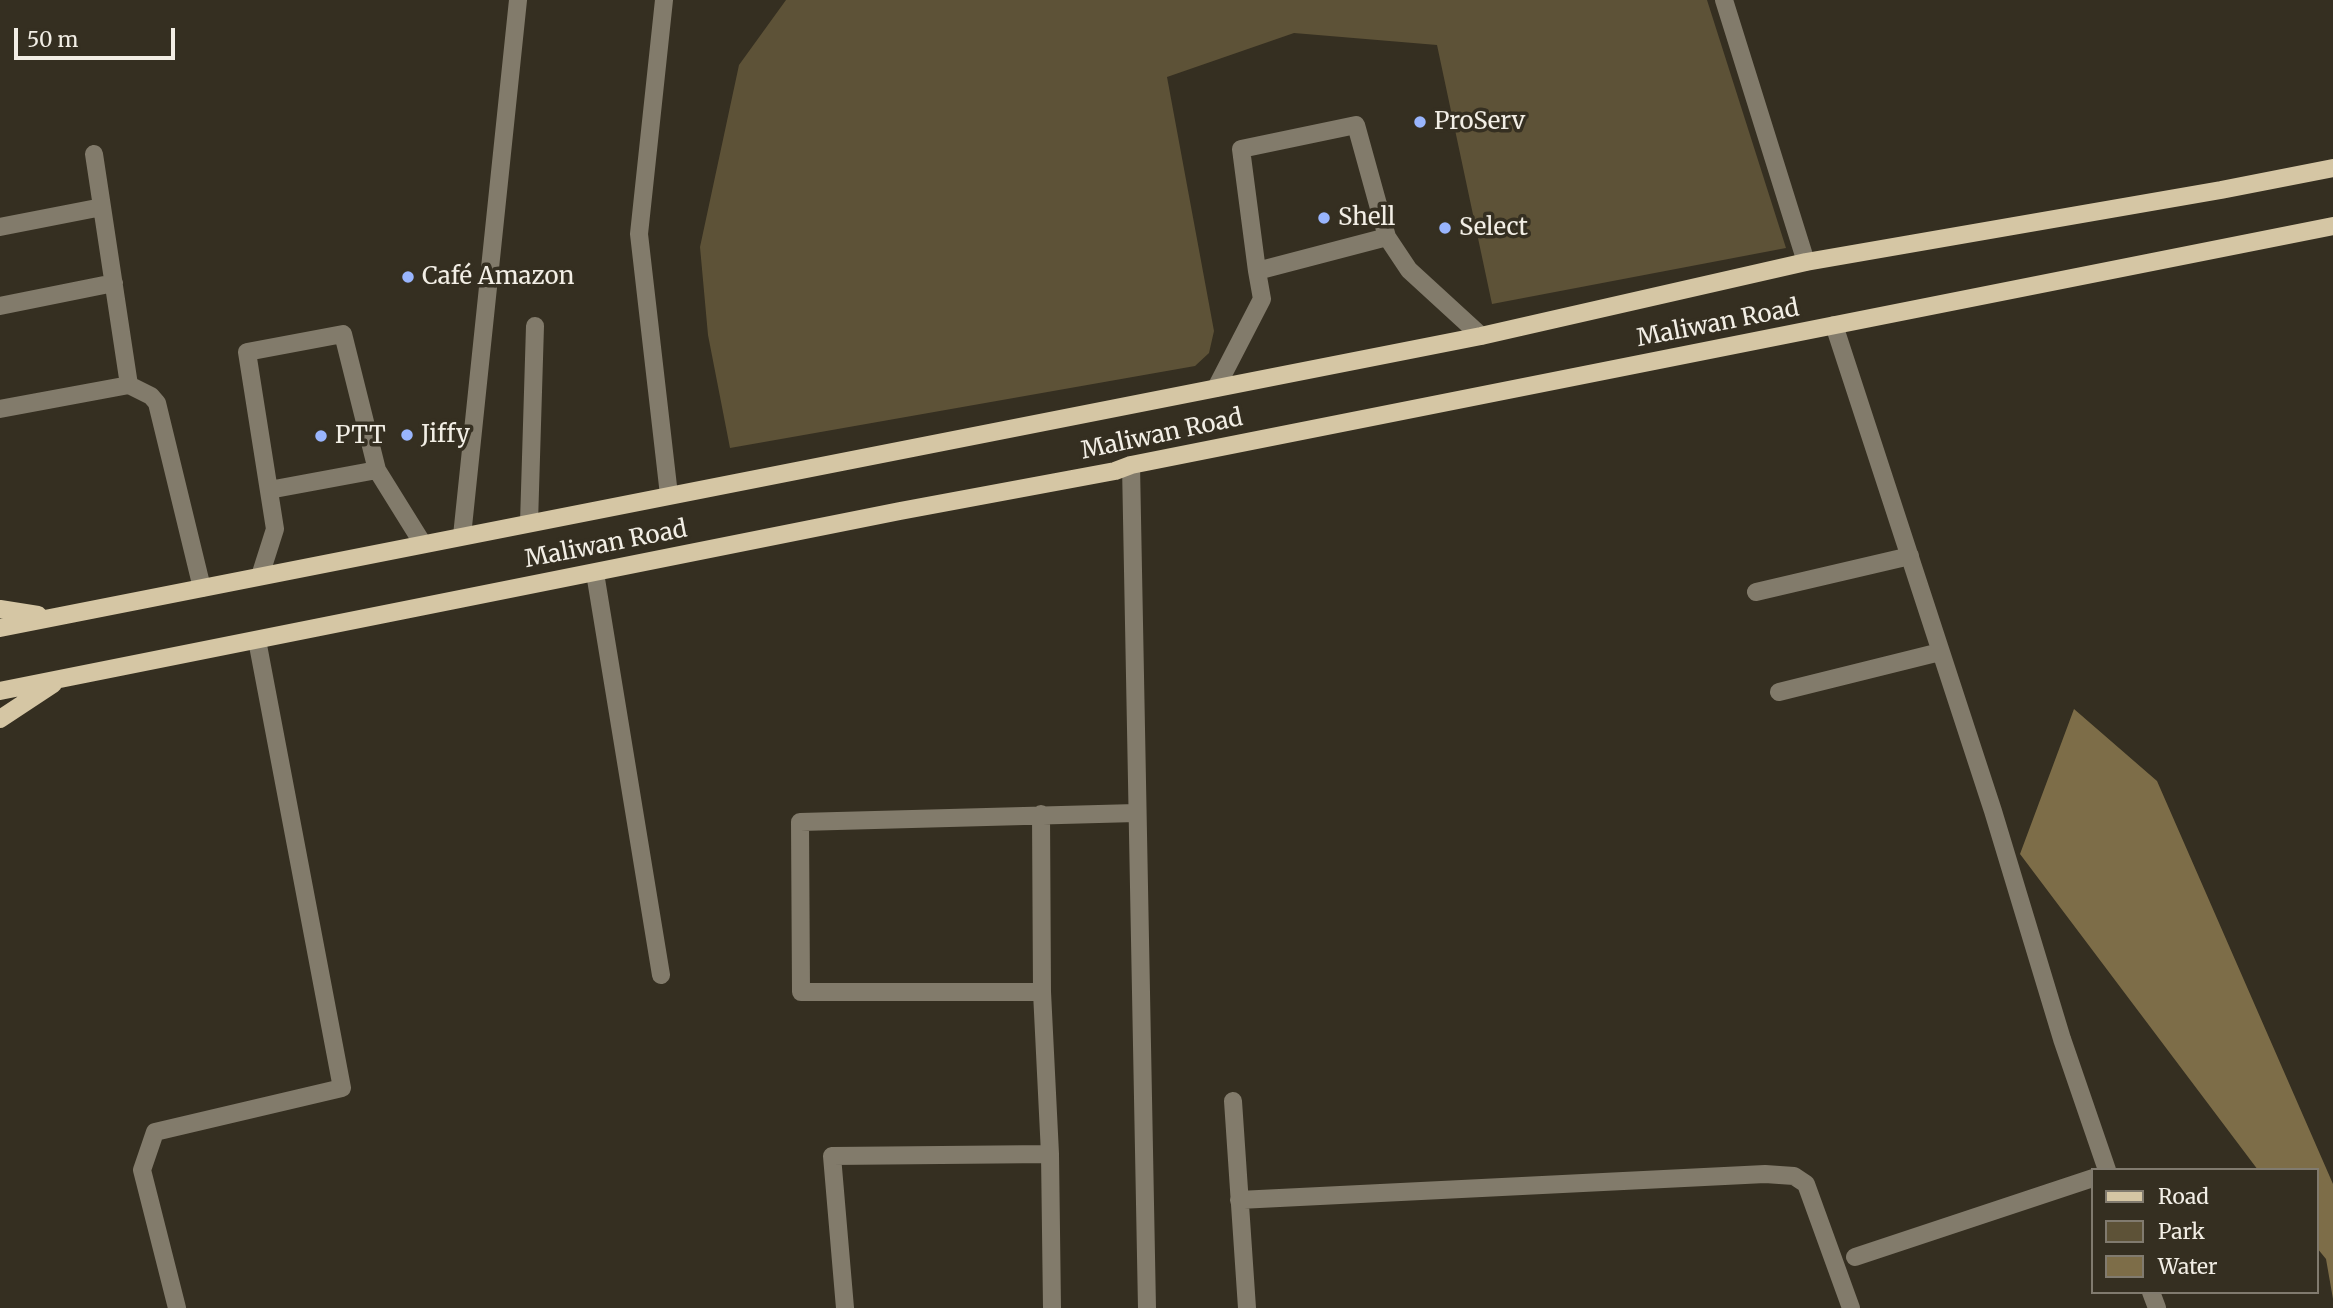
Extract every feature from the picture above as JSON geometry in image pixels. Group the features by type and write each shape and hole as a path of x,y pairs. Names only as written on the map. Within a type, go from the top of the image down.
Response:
{"main road":[{"path":"0,628 1481,336 1805,262 2333,168"},
{"name":"Maliwan Road","path":"0,691 1115,471 1131,465 2333,226"},
{"path":"0,609 52,617"},
{"path":"0,719 62,678"}],"street":[{"path":"462,537 518,0"},
{"path":"664,0 639,234 669,495"},
{"path":"1724,0 1805,262"},
{"path":"1216,388 1262,299 1241,149 1356,125 1387,237 1409,270 1481,336"},
{"path":"94,154 129,385"},
{"path":"0,227 102,207"},
{"path":"1257,271 1387,237"},
{"path":"0,306 114,283"},
{"path":"529,523 535,326"},
{"path":"1834,326 1993,811 2062,1039 2106,1168"},
{"path":"260,576 275,529 247,352 343,334 377,470 423,544"},
{"path":"0,409 129,385 151,396 157,403 202,587"},
{"path":"1131,465 1147,1308"},
{"path":"269,490 377,470"},
{"path":"1756,592 1910,556"},
{"path":"595,573 661,975"},
{"path":"177,1308 142,1170 155,1132 342,1088 257,640"},
{"path":"1779,692 1940,652"},
{"path":"1042,992 801,992 800,822 1136,813"},
{"path":"1041,814 1042,992 1050,1154 1052,1308"},
{"path":"1233,1101 1247,1308"},
{"path":"845,1308 832,1156 1050,1154"},
{"path":"1239,1200 1765,1174 1794,1176 1806,1184 1851,1308"},
{"path":"1854,1257 2092,1178"}],"green space":[{"path":"786,0 1707,0 1786,248 1492,304 1437,45 1294,33 1167,77 1214,331 1209,353 1195,366 730,448 708,335 700,247 739,65"}],"water":[{"path":"2074,709 2157,781 2333,1184 2333,1299 2326,1259 2319,1250 2319,1168 2256,1168 2020,854"}],"place":[{"name":"ProServ","path":"1420,122"},
{"name":"Shell","path":"1324,218"},
{"name":"Select","path":"1445,228"},
{"name":"Café Amazon","path":"408,277"},
{"name":"Jiffy","path":"407,435"},
{"name":"PTT","path":"321,436"}]}
